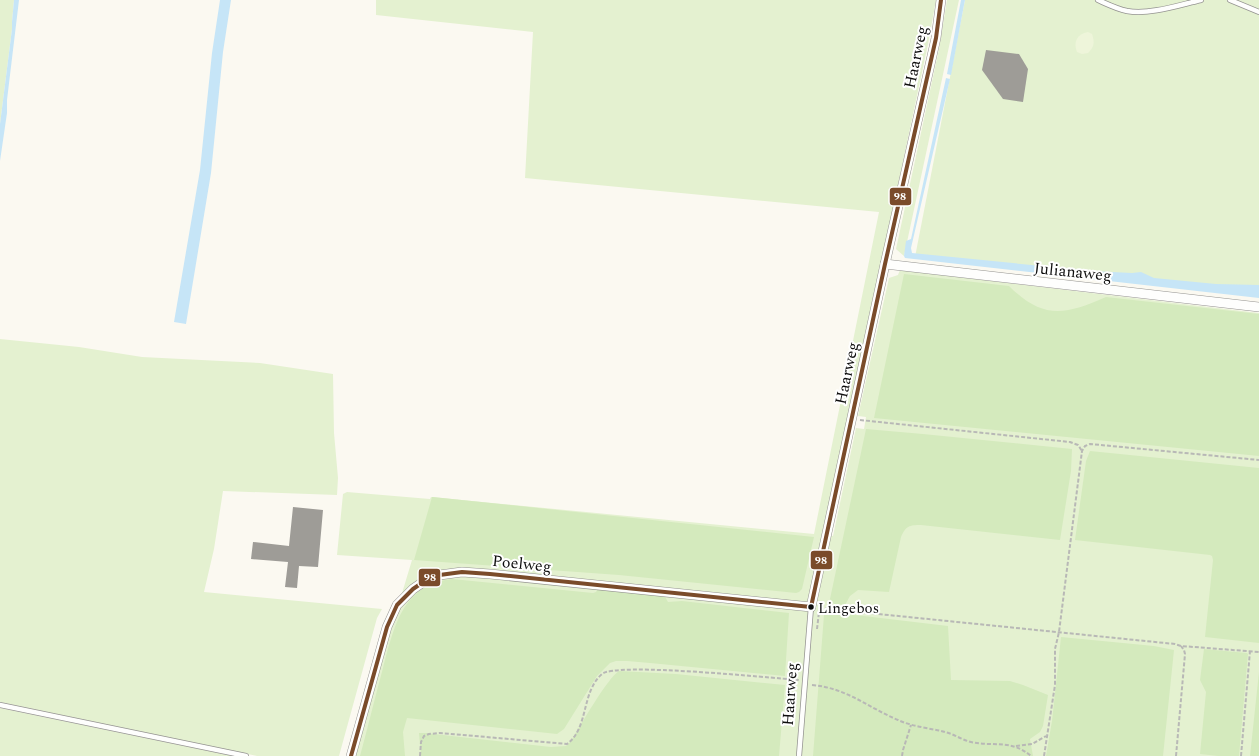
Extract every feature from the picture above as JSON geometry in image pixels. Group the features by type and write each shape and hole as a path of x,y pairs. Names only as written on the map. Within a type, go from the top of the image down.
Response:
{"street":[{"name":"Haarweg","path":"811,607 885,264 936,38 941,0"},
{"name":"Julianaweg","path":"885,264 1259,307"},
{"name":"Poelweg","path":"351,756 387,627 397,605 413,589 432,576 462,572 490,574 811,607"}],"lane":[{"path":"1098,0 1127,11 1143,12 1201,0"},
{"path":"1230,0 1259,12"},
{"name":"Haarweg","path":"799,756 811,607"},
{"path":"0,705 246,756"}],"path":[{"path":"851,419 892,422 965,432 1074,442 1082,451"},
{"path":"1044,756 1055,684 1055,649 1059,632 1082,451 1085,446 1090,444 1259,460"},
{"path":"811,607 1175,644 1181,646 1259,652"},
{"path":"1176,756 1185,654 1181,646"},
{"path":"1241,756 1250,651"},
{"path":"420,756 421,742 424,736 440,733 567,744 572,741 580,727 584,712 596,682 602,674 611,670 627,669 705,672 797,680"},
{"path":"804,681 810,685 826,686 844,692 898,720 911,725 948,733 969,742 1016,746 1032,744 1046,736"},
{"path":"902,756 911,725"},
{"path":"1016,746 1031,756"}],"green space":[{"path":"0,0 14,0 12,29 0,124"},
{"name":"Lingebos","path":"376,0 936,0 928,44 822,535 833,536 856,428 864,429 866,417 858,416 889,278 898,275 900,270 1259,313 1259,756 353,756 412,560 337,555 343,494 347,492 430,499 431,497 814,534 879,212 525,178 533,32 376,15"},
{"path":"947,0 959,0 904,256 896,249 939,49"},
{"path":"965,0 1259,0 1259,295 915,257"},
{"path":"1088,32 1092,34 1093,37 1094,42 1092,49 1088,53 1082,54 1077,52 1075,45 1077,39 1084,33"},
{"path":"904,274 1009,286 1033,305 1055,311 1078,308 1106,297 1259,314 1259,456 874,418"},
{"path":"0,339 79,347 142,357 260,363 333,374 334,433 338,478 337,495 223,491 214,549 204,592 382,609 377,618 339,756 257,756 0,702"},
{"path":"866,429 1072,449 1071,471 1060,540 914,525 906,528 901,537 889,592 858,590 850,596 845,605 834,604 830,599"},
{"path":"1090,451 1259,468 1259,643 1205,637 1213,560 1212,556 1075,540 1086,461"},
{"path":"432,497 814,537 802,589 796,593 619,575 414,560"},
{"path":"452,579 593,593 598,589 664,595 668,602 682,601 789,613 785,676 616,661 610,663 597,676 564,729 557,734 407,718 403,732 405,756 360,756 391,638 403,610 411,599 422,589 435,583"},
{"path":"830,612 948,626 951,680 1010,681 1048,695 1043,726 1040,732 1030,739 1033,756 813,756 824,615"},
{"path":"1061,637 1154,646 1174,650 1163,756 1046,756 1052,721"},
{"path":"1204,649 1248,654 1239,756 1200,754 1206,692 1200,680"},
{"path":"619,671 676,674 785,685 779,756 421,756 419,733 551,747 566,746 571,741 601,692"},
{"path":"1259,672 1259,756 1250,756"},
{"path":"0,708 233,756 0,756"}],"water":[{"path":"14,0 19,0 7,100 7,113 0,161 0,124 12,29"},
{"path":"220,0 231,0 223,52 211,173 186,324 174,322 200,170 212,53"},
{"path":"961,0 965,0 951,75 947,74"},
{"path":"946,78 950,79 911,248 912,253 1092,271 1141,272 1154,278 1216,284 1259,285 1259,298 905,258 906,241 911,239"}],"building":[{"path":"986,50 1019,54 1028,69 1023,102 1003,99 982,70"},
{"path":"293,507 323,510 318,567 299,566 297,588 285,587 288,562 251,559 253,542 289,546"}],"transit line":[{"name":"98","path":"351,756 387,627 397,605 413,589 432,576 462,572 490,574 811,607 885,264 936,38 941,0"}],"place":[{"name":"Lingebos","path":"811,607"}]}
